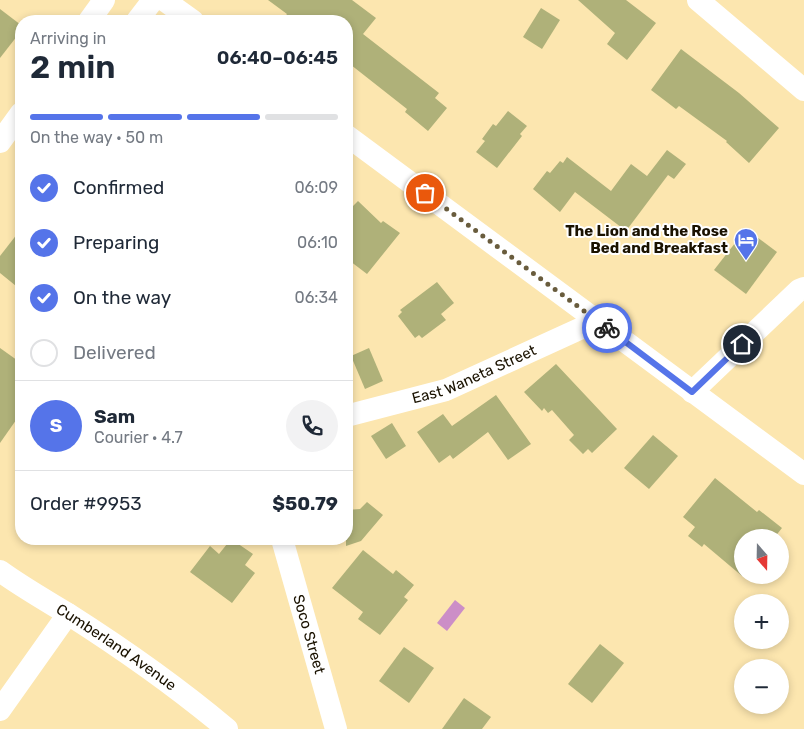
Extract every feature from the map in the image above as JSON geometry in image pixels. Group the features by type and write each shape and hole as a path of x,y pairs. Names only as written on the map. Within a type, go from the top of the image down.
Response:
{"street":[{"path":"93,15 104,0"},
{"path":"142,15 153,0"},
{"path":"164,0 184,15"},
{"path":"698,0 804,90"},
{"path":"0,142 15,121"},
{"path":"353,140 804,474"},
{"path":"692,392 799,290 804,288"},
{"name":"East Waneta Street","path":"353,414 446,390 598,321"},
{"name":"Soco Street","path":"284,545 336,729"},
{"name":"Cumberland Avenue","path":"0,571 68,614 186,695 227,729"},
{"path":"0,710 68,614"}],"shaded area":[{"path":"455,600 465,608 447,631 437,623"}],"building":[{"path":"268,0 352,0 376,18 363,34 439,93 435,98 447,108 428,131 405,112 407,109 353,67 353,15 287,14"},
{"path":"578,0 626,0 656,23 627,60 607,44 615,33"},
{"path":"541,8 560,20 542,49 523,37"},
{"path":"0,9 15,20 15,39 0,58"},
{"path":"681,49 739,93 779,128 749,163 727,141 679,106 676,109 651,90"},
{"path":"508,111 527,126 520,134 522,136 497,168 476,152 485,141 482,139 493,124 496,126"},
{"path":"667,150 686,164 674,179 668,175 626,231 575,192 560,212 533,189 547,171 550,173 560,161 563,163 567,157 611,191 631,164 647,176"},
{"path":"358,201 381,223 383,221 400,233 367,274 353,263 353,206"},
{"name":"The Lion and the Rose Bed and Breakfast","path":"746,229 777,252 746,294 714,270"},
{"path":"15,237 15,285 0,273 0,256"},
{"path":"437,282 454,303 441,314 446,320 422,338 419,335 415,338 398,316 402,312 400,310"},
{"path":"0,348 15,359 15,422 0,443"},
{"path":"369,348 383,381 365,389 353,361 353,355"},
{"path":"556,364 617,429 592,453 588,449 583,454 569,440 574,435 552,410 548,413 544,408 542,411 524,392"},
{"path":"496,395 531,444 508,460 488,432 453,459 450,455 439,463 417,432 443,414 452,426"},
{"path":"392,423 406,446 386,459 371,436"},
{"path":"653,435 678,456 649,489 624,468"},
{"path":"715,478 757,512 759,510 782,528 734,529 734,569 704,544 702,547 688,536 695,527 683,517"},
{"path":"367,502 383,515 361,541 353,544 353,510 360,509"},
{"path":"226,545 240,545 253,554 245,565 255,573 232,603 190,572 210,546 219,554"},
{"path":"363,550 393,574 396,570 414,585 404,597 408,600 380,635 358,619 363,612 332,588"},
{"path":"600,644 624,663 592,703 568,684"},
{"path":"404,647 434,668 409,703 379,681"},
{"path":"464,698 491,717 482,729 442,729"}],"way so far":[{"path":"425,193 607,328"}],"place":[{"name":"The Lion and the Rose Bed and Breakfast","path":"746,261"}],"route":[{"path":"607,328 692,392 742,344"}]}
